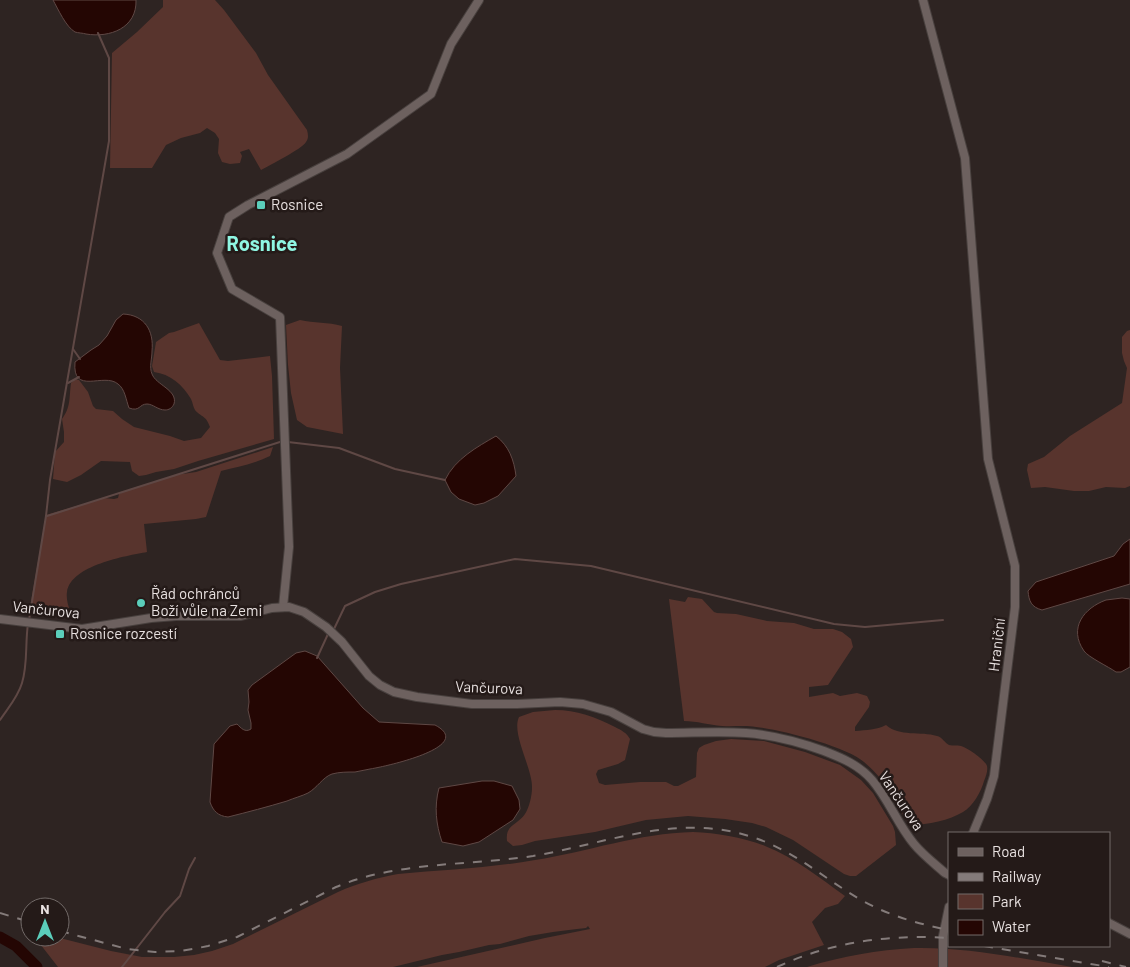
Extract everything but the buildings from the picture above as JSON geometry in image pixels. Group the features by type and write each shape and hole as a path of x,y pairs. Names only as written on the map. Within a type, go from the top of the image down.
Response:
{"street":[{"path":"283,607 289,547 280,317 232,289 217,252 229,217 347,154 431,94 451,44 479,0"},
{"name":"Hraniční","path":"923,0 965,158 988,459 1015,566 1015,607 994,776 987,800 973,832"},
{"name":"Vančurova","path":"0,620 82,629 151,618 241,616 283,607 300,610 317,620 342,642 369,676 380,685 400,693 472,704 554,702 578,704 603,709 643,729 654,732 762,734 810,746 854,765 871,779 914,844 948,874"},
{"path":"943,967 943,936 948,912"},
{"path":"1110,924 1130,934"}],"green space":[{"path":"163,0 215,0 256,53 268,75 307,130 308,139 303,145 261,170 249,149 240,152 242,156 240,163 230,164 222,162 218,153 219,139 215,133 207,128 200,133 181,138 166,145 152,168 110,168 112,53 163,7"},
{"path":"300,320 342,326 340,368 343,434 307,427 297,420 291,393 286,325"},
{"path":"199,323 220,360 228,361 270,356 274,439 174,469 146,475 139,476 132,471 130,462 101,461 67,482 53,479 55,452 64,442 62,419 70,398 71,383 75,379 79,380 88,392 96,409 113,411 134,427 184,441 201,438 210,427 207,420 197,413 191,399 180,385 165,375 154,372 152,366 156,342 169,333"},
{"path":"1130,330 1130,486 1125,488 1106,487 1089,491 1045,487 1031,488 1027,470 1028,464 1044,457 1070,436 1122,403 1127,368 1122,353 1122,337"},
{"path":"273,447 270,456 264,459 221,471 206,517 144,524 147,552 101,563 78,575 71,583 67,592 70,611 68,614 55,616 29,613 46,515 104,498 118,498 119,494 130,489 176,475 196,472"},
{"path":"688,597 702,599 717,613 736,614 767,621 794,623 814,629 833,629 842,632 851,639 853,647 828,685 809,687 809,697 833,693 840,696 857,693 867,696 870,702 869,707 855,727 855,731 875,729 886,725 897,731 937,736 949,745 961,746 972,752 987,766 987,774 979,794 963,812 945,820 912,825 904,817 887,787 876,774 856,756 844,750 767,728 722,726 684,721 669,599 685,602"},
{"path":"571,711 593,717 619,729 629,737 625,760 598,770 596,774 599,783 605,785 666,782 678,786 696,777 699,748 716,741 731,739 764,741 805,752 840,765 861,780 873,793 893,826 896,845 856,876 844,874 793,840 766,827 725,819 688,816 646,820 595,832 513,846 507,841 508,831 525,814 532,791 529,771 518,733 517,724 519,717 533,712"},
{"path":"673,833 711,833 747,840 776,851 817,875 845,896 838,904 825,908 812,922 824,945 779,960 765,967 417,967 590,929 588,926 586,928 529,936 393,967 58,967 42,947 70,947 70,941 142,957 194,955 233,944 338,892 375,879 398,874 518,863 555,857 613,843"},
{"path":"914,948 973,951 1072,967 807,967 860,954"}],"water":[{"path":"53,0 136,0 132,18 127,24 113,32 95,35 72,30 62,18"},
{"path":"123,314 137,317 150,331 152,344 151,371 154,378 173,395 174,404 169,409 162,410 147,404 135,409 129,408 124,392 118,384 105,380 84,381 78,378 75,372 75,362 99,345 107,336 116,320"},
{"path":"496,436 510,454 516,476 498,496 484,503 475,505 459,499 451,492 445,480 449,473 467,454"},
{"path":"1130,539 1130,584 1042,610 1031,603 1028,591 1036,582 1114,556 1123,544"},
{"path":"1130,599 1130,667 1121,672 1116,672 1084,651 1079,643 1078,627 1085,614 1091,608 1106,600"},
{"path":"305,651 317,656 363,708 379,722 435,725 445,733 444,741 436,748 407,760 355,772 332,774 308,793 287,801 228,817 219,814 214,810 210,802 214,744 230,726 237,724 245,730 251,729 248,710 248,690 252,685 296,653"},
{"path":"482,781 494,781 512,786 519,800 520,809 513,820 479,842 463,846 442,842 436,815 439,788"}],"waterway":[{"path":"29,620 50,480 109,141 109,58 98,33"},
{"path":"73,349 80,359"},
{"path":"68,383 79,377"},
{"path":"47,516 283,441"},
{"path":"288,442 339,448 395,469 445,480"},
{"path":"334,629 345,606 375,592 401,584 515,559 591,566 834,624 865,627 943,620"},
{"path":"0,720 15,698 22,683 28,624"},
{"path":"317,658 328,634"},
{"path":"122,967 180,896 189,869 195,858"},
{"path":"0,937 16,946 37,967"}],"railway":[{"path":"70,934 127,949 155,952 193,949 237,937 336,887 384,873 408,868 533,856 641,833 695,828 722,830 765,842 794,856 873,906 905,919 948,930"},
{"path":"0,913 20,919"},
{"path":"777,967 818,951 861,942 905,937 948,938"},
{"path":"990,947 1109,967"},
{"path":"1102,961 1126,967"}],"place":[{"name":"Rosnice","path":"261,205"},
{"name":"Řád ochránců Boží vůle na Zemi","path":"141,603"},
{"name":"Rosnice rozcestí","path":"60,634"}],"district":[{"name":"Rosnice","path":"262,244"}]}
